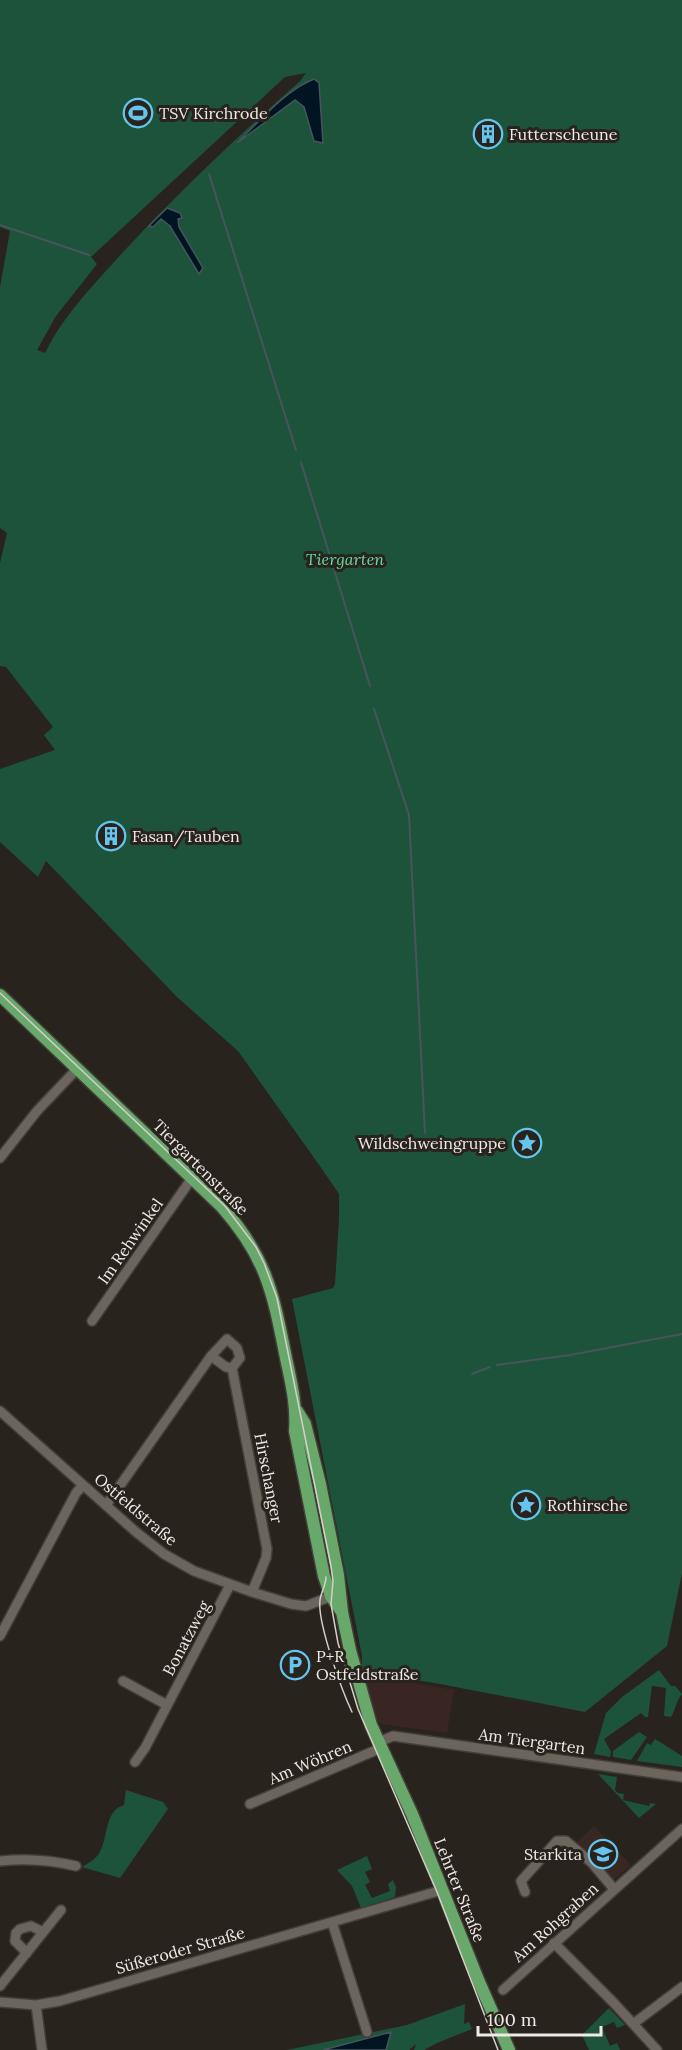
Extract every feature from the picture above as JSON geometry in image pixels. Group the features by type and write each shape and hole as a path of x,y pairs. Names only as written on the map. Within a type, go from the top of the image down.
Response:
{"main road":[{"name":"Tiergartenstraße","path":"0,995 192,1178 237,1224 263,1266 276,1306 297,1411 305,1424 321,1484 336,1595 353,1664 371,1725 380,1745"},
{"name":"Lehrter Straße","path":"380,1745 412,1814 479,1982 509,2050"}],"street":[{"path":"0,1158 37,1111 77,1069"},
{"name":"Im Rehwinkel","path":"92,1321 192,1178"},
{"name":"Hirschanger","path":"106,1505 211,1356 226,1339 237,1348 240,1358 232,1368 267,1549 266,1558 252,1592"},
{"path":"211,1356 226,1367 232,1368"},
{"name":"Ostfeldstraße","path":"0,1411 164,1554 194,1571 291,1604 306,1606 336,1595"},
{"path":"0,1636 76,1493 83,1485"},
{"name":"Bonatzweg","path":"135,1762 230,1585"},
{"path":"123,1681 167,1705"},
{"name":"Am Tiergarten","path":"380,1745 393,1736 682,1777"},
{"name":"Am Wöhren","path":"250,1804 380,1745"},
{"name":"Am Rohgraben","path":"503,1990 682,1829"},
{"path":"525,1892 521,1881 557,1841 566,1841 591,1863 614,1889"},
{"path":"0,1861 30,1859 76,1866"},
{"name":"Süßeroder Straße","path":"0,2002 36,2005 60,2001 442,1890"},
{"path":"0,1986 61,1911"},
{"path":"332,1922 367,2031"},
{"path":"27,1953 15,1941 16,1933 26,1926 43,1932"},
{"path":"554,1943 657,2050"},
{"path":"633,2024 682,1988"},
{"path":"36,2005 42,2050"}],"shaded area":[{"path":"363,1674 454,1690 447,1733 381,1724 377,1719"},
{"name":"Starkita","path":"594,1826 631,1865 612,1881 576,1843"}],"green space":[{"name":"Tiergarten","path":"0,0 682,0 682,1573 667,1646 585,1712 435,1683 362,1672 362,1656 292,1299 333,1288 335,1284 339,1194 238,1051 177,997 46,861 38,877 0,842 0,769 55,750 44,735 53,727 6,667 0,666 0,563 7,533 0,528 0,287 10,231 0,227","holes":["306,73 204,169 158,215 76,305 59,328 45,353 37,350 56,316 97,264 91,257 285,77"]},
{"path":"659,1670 671,1686 675,1686 682,1694 671,1717 664,1716 666,1688 652,1686 648,1717 641,1713 604,1739 611,1752 610,1757 594,1754 606,1713 622,1697"},
{"path":"639,1732 647,1737 631,1760 613,1757 613,1751"},
{"path":"655,1739 682,1756 682,1767 637,1761 647,1743 651,1745"},
{"path":"598,1774 617,1777 615,1790 624,1794 623,1800 649,1806 650,1803 656,1804 639,1818"},
{"path":"126,1790 163,1802 168,1809 120,1878 82,1867 98,1855 109,1820 117,1808 124,1805"},
{"path":"367,1856 372,1869 365,1872 370,1882 365,1885 372,1898 390,1891 388,1884 393,1880 396,1887 395,1897 361,1908 352,1886 337,1870"},
{"path":"465,2004 464,2024 469,2022 472,2029 424,2050 414,2050 416,2044 409,2050 287,2050 407,2025"},
{"path":"609,2008 625,2025 617,2028 614,2022 602,2027 610,2046 617,2043 620,2050 589,2050 582,2035"}],"water":[{"path":"314,79 319,83 323,143 314,141 304,107 295,100 237,143 283,99"},
{"path":"167,208 180,213 182,218 178,219 179,227 203,268 199,274 170,226 161,219 153,227 149,226"},
{"path":"391,2032 386,2050 323,2050"}],"waterway":[{"path":"209,174 296,450"},
{"path":"0,225 89,255"},
{"path":"301,462 370,686"},
{"path":"374,709 409,815 425,1133"},
{"path":"497,1365 570,1355 682,1334"},
{"path":"472,1374 490,1367"}],"tram line":[{"path":"0,993 225,1206 256,1247 264,1263 277,1298 331,1566 333,1581 331,1604 338,1643 358,1709 437,1892 498,2050"},
{"path":"326,1577 320,1600 322,1624 352,1712"}],"place":[{"name":"TSV Kirchrode","path":"138,113"},
{"name":"Futterscheune","path":"488,134"},
{"name":"Fasan/Tauben","path":"111,836"},
{"name":"Wildschweingruppe","path":"527,1143"},
{"name":"Rothirsche","path":"526,1505"},
{"name":"P+R Ostfeldstraße","path":"295,1665"},
{"name":"Starkita","path":"603,1854"}]}
